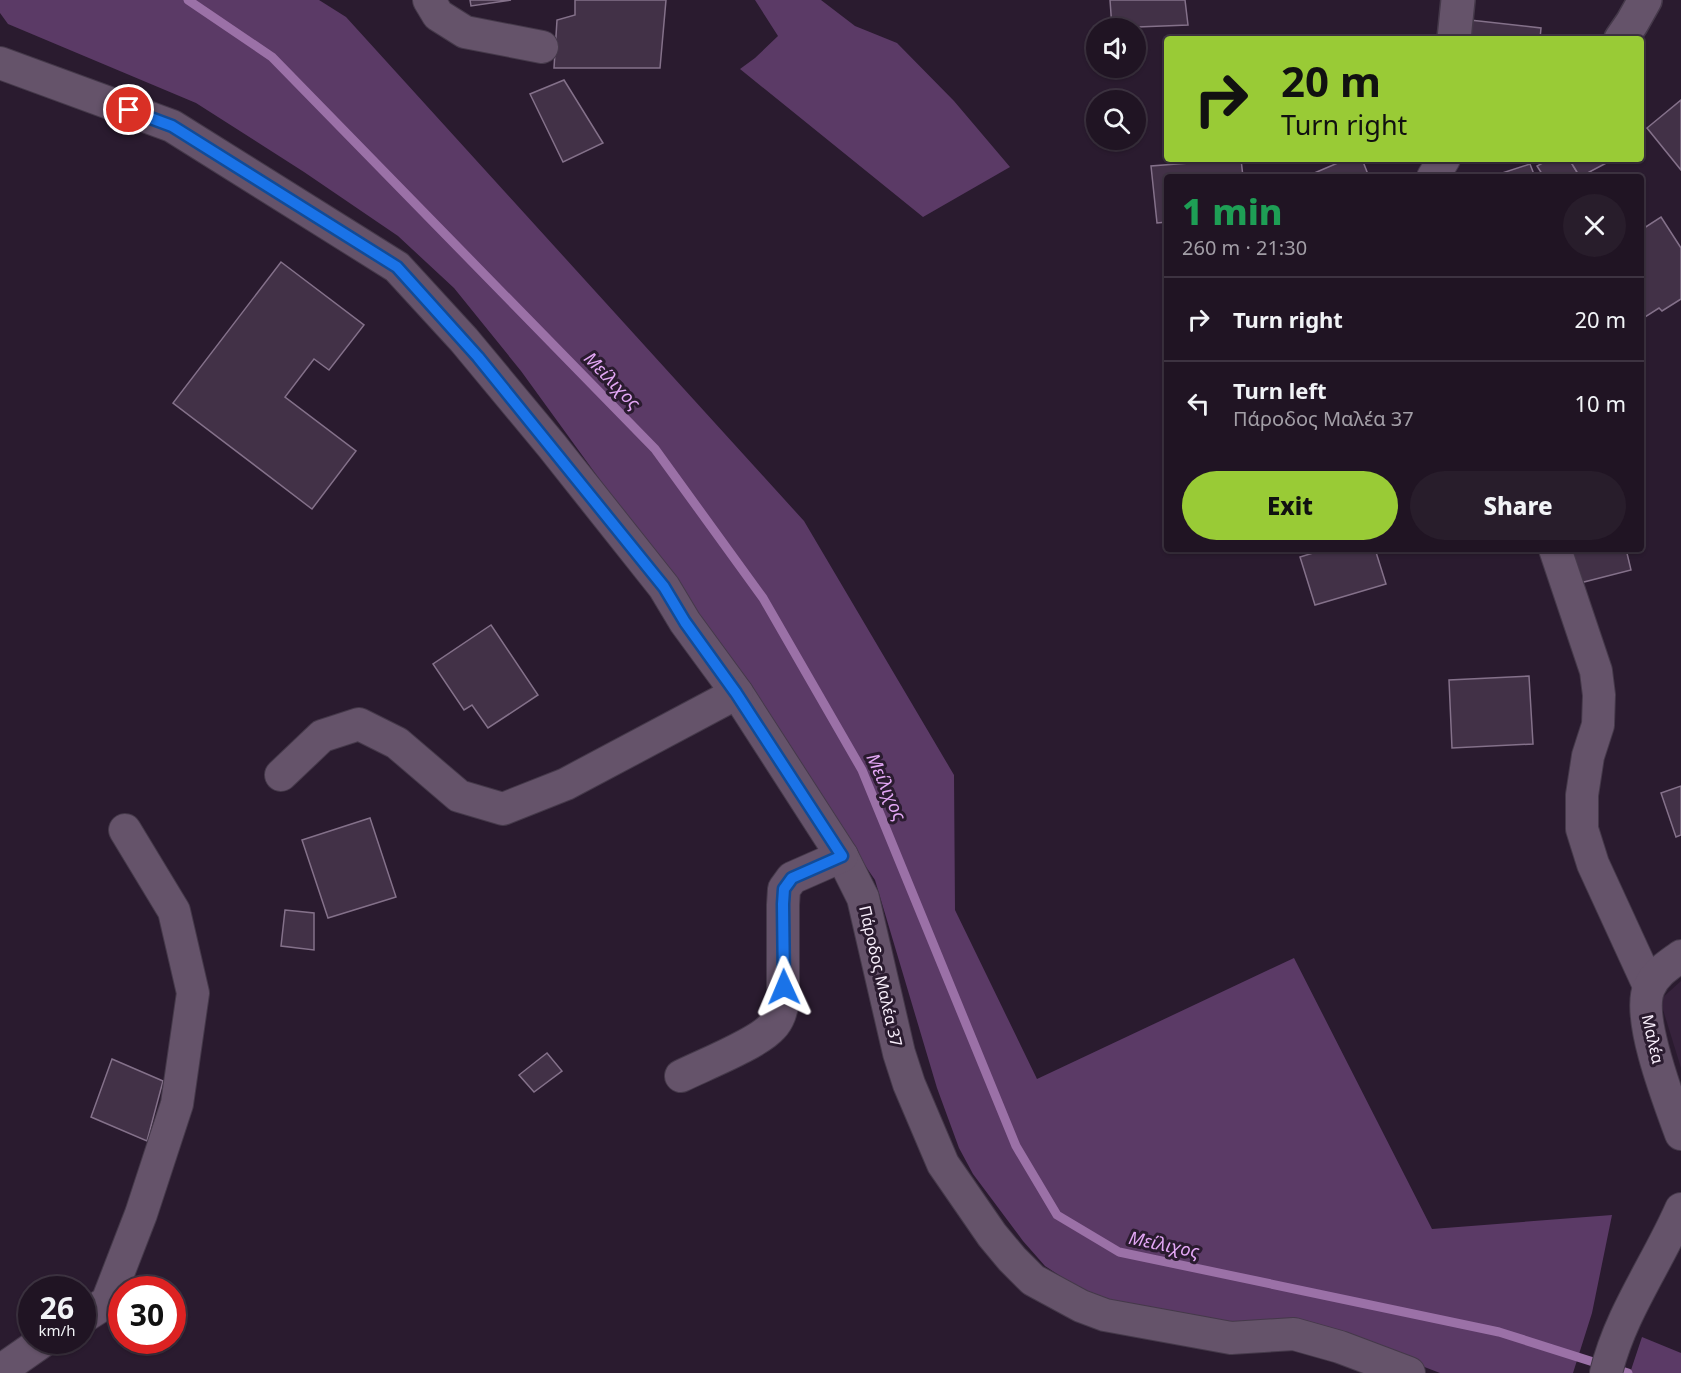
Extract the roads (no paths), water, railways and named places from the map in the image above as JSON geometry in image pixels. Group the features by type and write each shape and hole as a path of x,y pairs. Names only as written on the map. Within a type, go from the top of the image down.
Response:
{"street":[{"path":"429,0 438,15 465,32 542,46"},
{"path":"1454,36 1458,0"},
{"path":"1623,36 1645,0"},
{"name":"Πάροδος Μαλέα 37","path":"0,63 172,126 397,267 464,340 664,587 685,622 736,693 842,856 863,898 899,1053 909,1084 943,1164 992,1235 1033,1280 1081,1306 1105,1315 1231,1338 1294,1334 1340,1347 1409,1373"},
{"path":"1556,552 1596,671 1599,695 1598,725 1590,747 1583,785 1582,829 1593,864 1649,986 1662,969 1681,956"},
{"path":"281,775 322,736 359,724 397,743 459,796 503,809 566,784 736,693"},
{"path":"96,1309 107,1302 141,1214 177,1104 194,993 174,911 125,830"},
{"path":"681,1076 758,1038 772,1027 780,1015 783,1002 784,889 792,878 842,856"},
{"name":"Μαλέα","path":"1649,986 1646,995 1646,1011 1667,1096 1681,1134"},
{"path":"1610,1360 1626,1315 1681,1209"},
{"path":"0,1371 24,1354"}],"waterway":[{"name":"Μείλιχος","path":"188,0 272,57 655,449 763,598 862,770 1016,1146 1057,1215 1119,1252 1499,1332 1628,1373"}]}
